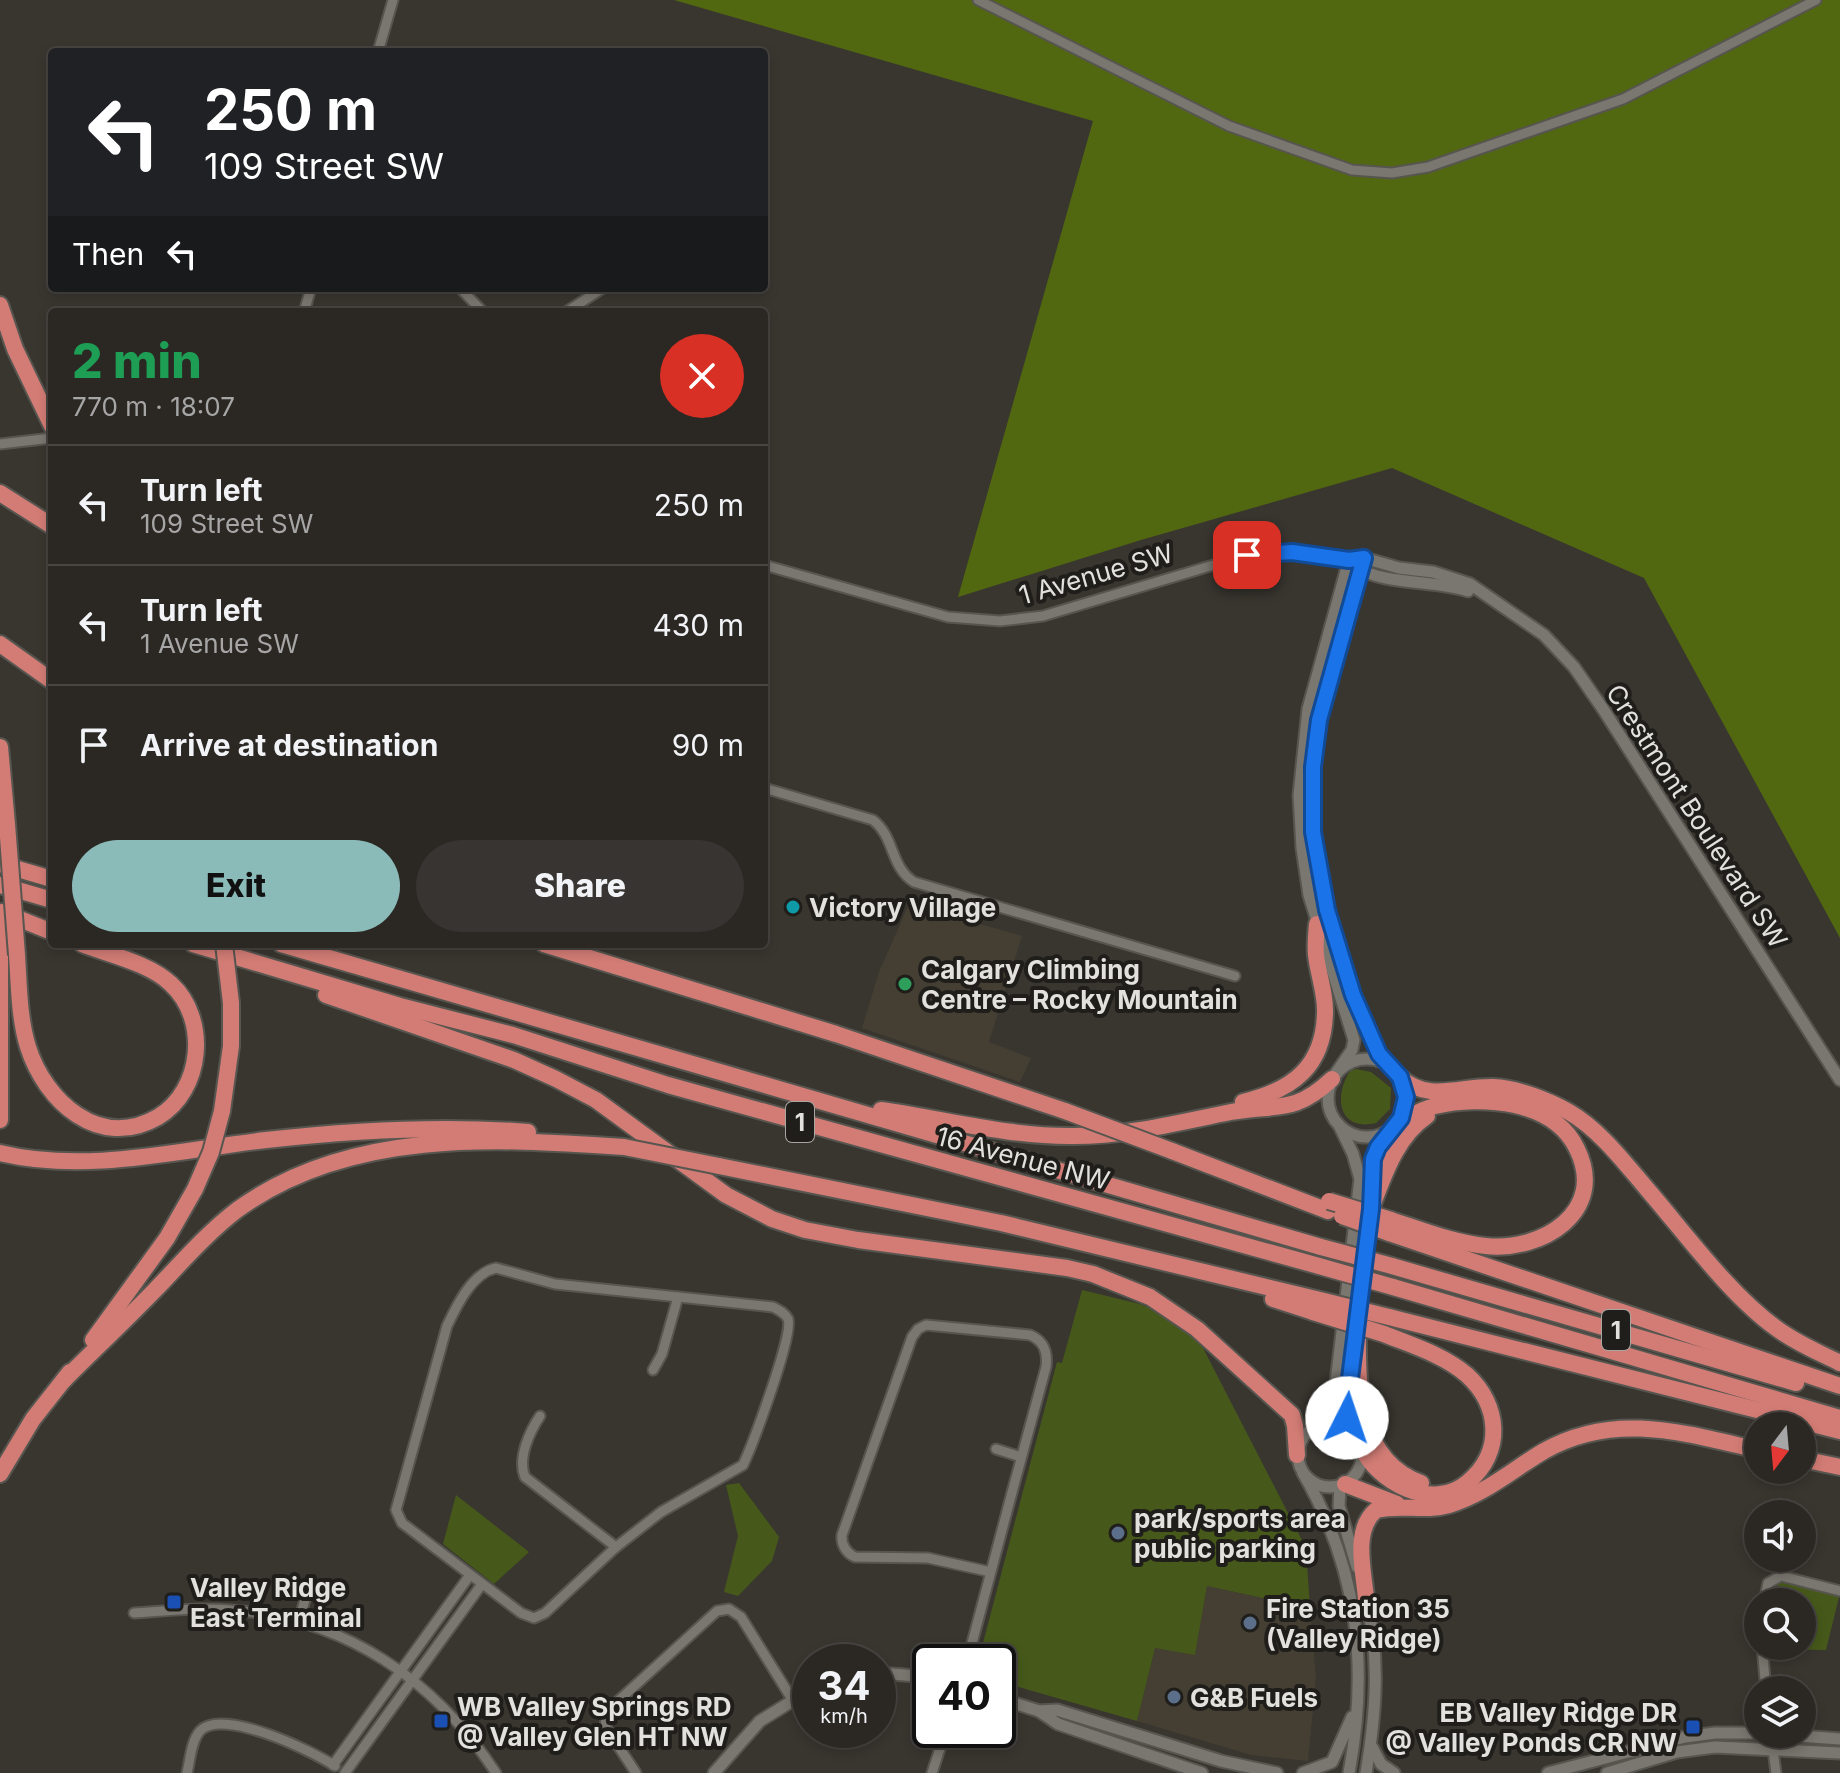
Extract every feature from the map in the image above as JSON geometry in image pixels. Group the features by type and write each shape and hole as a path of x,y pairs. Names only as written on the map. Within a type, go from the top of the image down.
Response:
{"highway":[{"path":"0,305 15,349 48,418"},
{"path":"0,493 48,523"},
{"path":"0,644 48,678"},
{"path":"0,747 7,824 9,954 0,1120"},
{"path":"0,864 48,878"},
{"path":"0,885 48,899"},
{"path":"0,912 48,930"},
{"path":"0,922 27,1044 45,1085 58,1101 92,1123 118,1128 137,1125 158,1116 177,1101 196,1057 196,1030 186,1003 171,983 153,972 92,948"},
{"path":"1199,1118 1235,1103 1283,1089 1294,1082 1313,1058 1322,1034 1325,1010 1316,956 1317,924"},
{"name":"16 Avenue NW","path":"206,948 513,1035 682,1089 1393,1287 1840,1418"},
{"path":"0,1474 33,1419 167,1238 195,1189 211,1152 222,1111 231,1046 231,1003 224,948"},
{"name":"16 Avenue NW","path":"295,948 1840,1395"},
{"path":"557,948 836,1034 1065,1111 1247,1179 1840,1386"},
{"path":"282,972 311,990 514,1060 556,1079 596,1100 726,1195 772,1219 833,1236 1067,1268 1093,1274 1150,1297 1197,1329 1244,1375 1286,1408 1295,1426 1297,1455"},
{"path":"1395,1072 1409,1086 1425,1092 1494,1087 1530,1095 1568,1112 1597,1134 1718,1271 1772,1326 1796,1342 1840,1363"},
{"path":"824,1102 1005,1131 1074,1136 1148,1128 1251,1109 1292,1106 1319,1092 1334,1076"},
{"path":"1390,1227 1487,1246 1518,1244 1547,1236 1566,1223 1578,1206 1584,1188 1583,1165 1577,1147 1560,1126 1513,1105 1484,1100 1432,1106 1394,1126"},
{"path":"1371,1209 1405,1136 1424,1117 1458,1102"},
{"path":"0,1153 55,1161 121,1160 340,1132 409,1128 485,1129 546,1134 624,1147 1001,1223 1315,1306 1384,1334 1428,1352 1466,1374 1487,1398 1494,1424 1491,1449 1484,1465 1467,1483 1440,1493 1396,1485 1381,1475 1357,1439"},
{"path":"64,1380 193,1249 238,1210 297,1175 366,1153 414,1146 538,1141 624,1147"},
{"path":"1315,1306 1389,1317 1840,1431"},
{"path":"1358,1314 1361,1411 1371,1436 1387,1461 1405,1477 1429,1486 1454,1490"},
{"path":"1366,1599 1361,1545 1364,1526 1376,1510 1447,1506 1481,1493 1544,1451 1566,1441 1622,1427 1679,1433 1744,1447"},
{"path":"1816,1462 1840,1467"},
{"path":"1342,1485 1406,1508"}],"street":[{"path":"379,48 393,0"},
{"path":"978,0 1229,126 1352,170 1392,173 1428,167 1623,99 1816,0"},
{"path":"464,292 479,308"},
{"path":"572,308 597,292"},
{"path":"0,444 48,438"},
{"name":"1 Avenue SW","path":"768,566 948,617 1000,621 1043,616 1247,555 1292,552 1349,560"},
{"path":"1303,1473 1315,1484 1332,1487 1342,1485 1359,1468 1357,1439 1347,1418 1347,1403 1371,1209 1373,1159 1406,1105 1405,1090 1395,1072 1379,1054 1353,995 1327,910 1313,832 1313,767 1319,720 1362,564 1349,560 1315,676 1302,749 1299,795 1302,848 1317,924 1354,1040 1347,1060 1334,1076 1328,1100 1331,1113 1353,1154 1360,1179 1333,1408 1320,1424 1306,1432 1297,1455 1303,1473 1332,1531 1354,1608 1359,1645 1359,1697 1349,1773"},
{"name":"Crestmont Boulevard SW","path":"1362,564 1403,579 1451,586 1491,600 1544,635 1585,682 1840,1080"},
{"path":"768,789 873,820 886,833 898,868 914,882 1235,976"},
{"path":"1334,1076 1348,1064 1362,1059 1377,1060 1395,1072"},
{"path":"1339,1125 1350,1133 1365,1137 1379,1135 1394,1126"},
{"path":"496,1268 555,1284 678,1297 773,1307 785,1314 789,1329 743,1465 661,1512 616,1547 538,1617 525,1616 402,1523 396,1510 441,1347 458,1303 485,1271 496,1268"},
{"path":"653,1370 662,1354 678,1297"},
{"path":"972,1644 1046,1367 1046,1354 1042,1344 1025,1334 929,1324 918,1329 912,1337 842,1535 843,1543 847,1552 855,1557 928,1558 991,1572"},
{"path":"540,1416 532,1428 522,1463 525,1477 616,1547"},
{"path":"1320,1424 1337,1423 1357,1439"},
{"path":"996,1449 1021,1457"},
{"path":"1342,1485 1339,1506 1366,1599 1376,1677 1366,1773"},
{"path":"333,1765 470,1575"},
{"path":"1767,1588 1768,1583 1781,1576 1840,1591"},
{"path":"187,1773 197,1736 203,1728 211,1726 236,1727 280,1737 305,1748 344,1773 482,1584"},
{"path":"299,1621 306,1596"},
{"path":"134,1613 217,1609 264,1613 345,1637 413,1679 458,1721 496,1773"},
{"path":"636,1773 605,1726 607,1711 713,1612 729,1609 741,1617 792,1699 760,1721 714,1773"},
{"path":"1303,1773 1324,1767 1337,1756 1359,1697"},
{"path":"1016,1704 1039,1711 1058,1724 1202,1773"},
{"path":"1039,1711 1057,1710 1221,1761 1277,1773"},
{"path":"1548,1773 1685,1737 1744,1733"},
{"path":"1816,1737 1840,1739"},
{"path":"1371,1745 1381,1764 1394,1773"},
{"path":"1607,1773 1695,1749 1744,1747"},
{"path":"932,1773 940,1748"},
{"path":"1776,1773 1773,1748 1840,1753"}],"shaded area":[{"path":"909,904 1022,936 989,1042 1031,1058 1020,1082 862,1028 879,972"},
{"path":"1207,1586 1310,1608 1316,1678 1308,1761 1251,1755 1137,1721 1155,1648 1195,1654"}],"green space":[{"path":"674,0 1840,0 1840,938 1644,578 1392,468 1141,540 958,597 1093,121"},
{"path":"1350,1071 1371,1072 1391,1088 1390,1109 1376,1123 1354,1122 1343,1110 1341,1101 1345,1081"},
{"path":"1082,1290 1140,1304 1176,1319 1202,1346 1306,1548 1310,1608 1207,1586 1195,1655 1155,1648 1137,1721 1016,1686 1016,1644 983,1644 1057,1362 1062,1363"},
{"path":"739,1483 779,1537 772,1561 738,1596 724,1592 738,1536 726,1485"},
{"path":"456,1495 529,1552 494,1584 443,1544"},
{"path":"1785,1581 1809,1588 1775,1588"},
{"path":"1816,1590 1839,1597 1826,1650 1816,1650"}],"place":[{"name":"Victory Village","path":"793,907"},
{"name":"Calgary Climbing Centre – Rocky Mountain","path":"905,984"},
{"name":"park/sports area public parking","path":"1118,1533"},
{"name":"Valley Ridge East Terminal","path":"174,1602"},
{"name":"Fire Station 35 (Valley Ridge)","path":"1250,1623"},
{"name":"G&B Fuels","path":"1174,1697"},
{"name":"WB Valley Springs RD @ Valley Glen HT NW","path":"441,1721"},
{"name":"EB Valley Ridge DR @ Valley Ponds CR NW","path":"1693,1727"}],"route":[{"path":"1247,555 1292,552 1349,560 1364,558 1319,720 1313,767 1313,832 1327,910 1353,995 1379,1054 1403,1083 1406,1105 1401,1118 1383,1139 1373,1159 1371,1209 1347,1418"}]}
